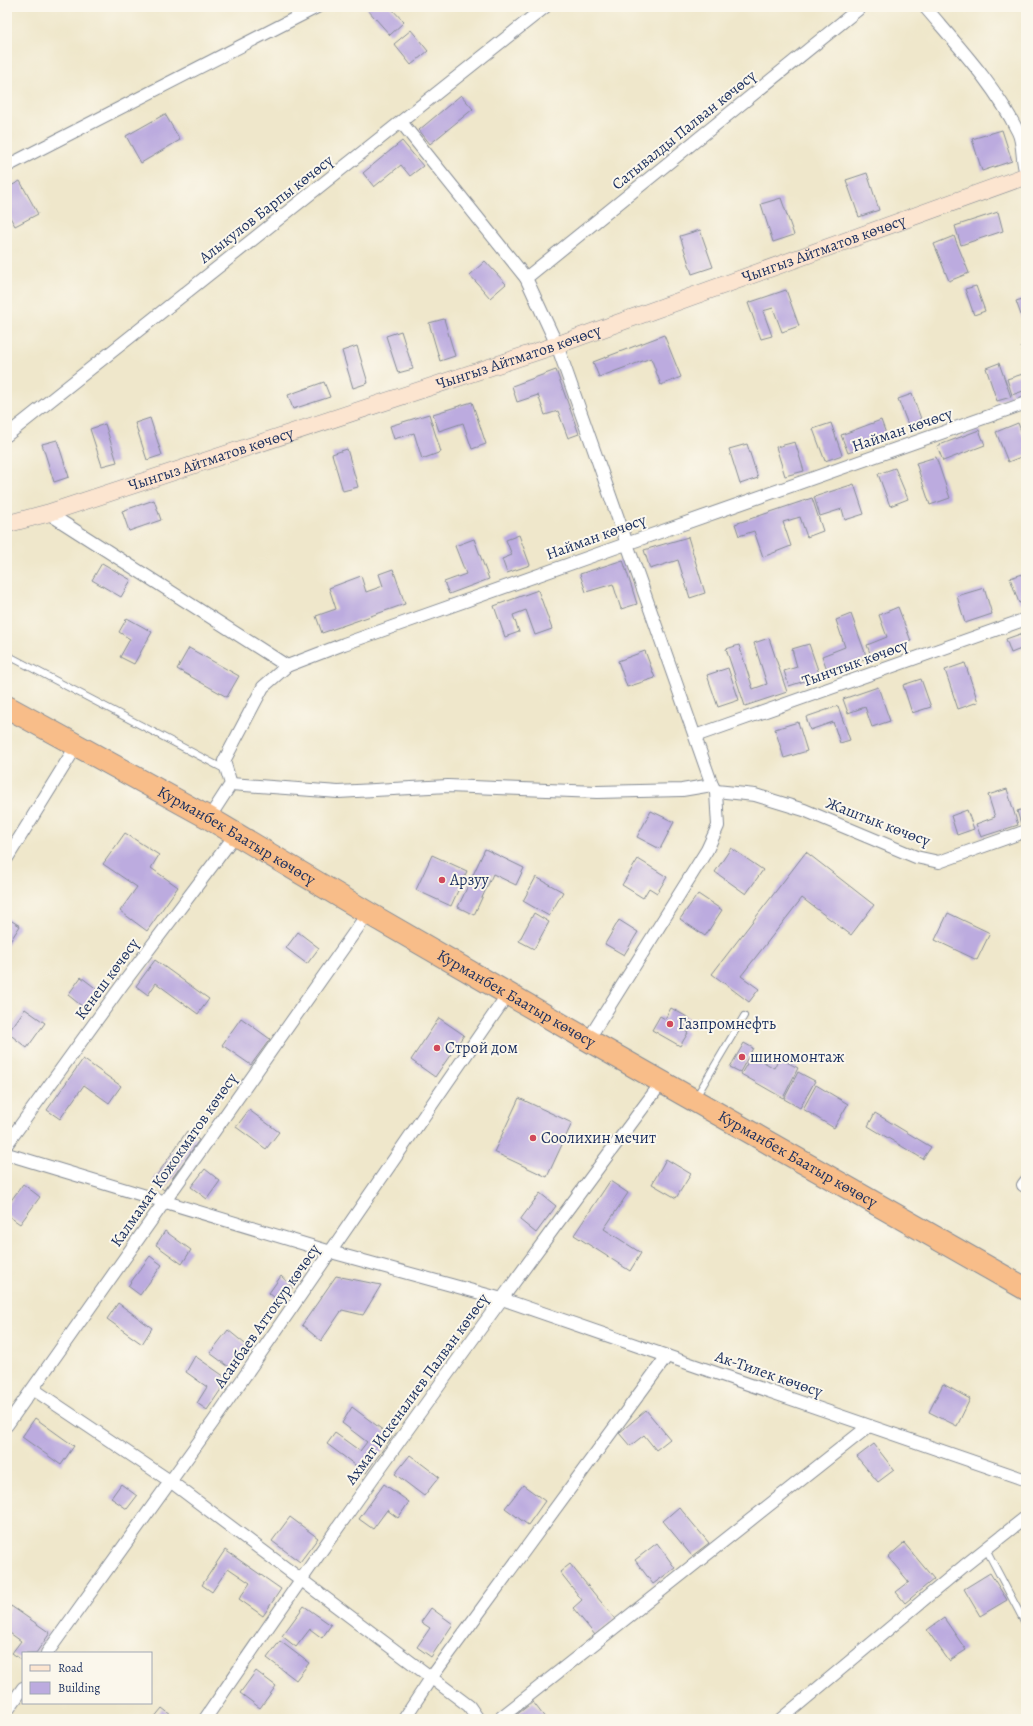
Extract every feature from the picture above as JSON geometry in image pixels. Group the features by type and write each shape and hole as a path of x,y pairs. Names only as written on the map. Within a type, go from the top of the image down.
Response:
{"highway":[{"name":"Курманбек Баатыр көчөсү","path":"7,708 209,818 368,913 508,994 1026,1289"}],"main road":[{"name":"Чынгыз Айтматов көчөсү","path":"7,524 48,513 557,345 1026,176"}],"street":[{"path":"7,166 317,7"},
{"name":"Алыкулов Барпы көчөсү","path":"7,435 545,7"},
{"name":"Сатывалды Палван көчөсү","path":"526,278 861,7"},
{"path":"924,7 986,79 1022,130 1022,163 1026,173"},
{"path":"401,122 526,278 557,345 626,544 714,788 718,826 707,850 588,1040"},
{"name":"Найман көчөсү","path":"226,766 263,687 287,666 344,644 1026,403"},
{"path":"48,513 287,666"},
{"name":"Тынчтык көчөсү","path":"695,736 1026,619"},
{"path":"7,858 77,745"},
{"path":"209,818 231,784 226,766"},
{"name":"Жаштык көчөсү","path":"231,784 338,792 448,786 597,792 714,788 755,795 804,810 916,857 939,862 1026,831"},
{"name":"Кенеш көчөсү","path":"7,1144 122,985 236,834"},
{"name":"Калмамат Кожокматов көчөсү","path":"7,1425 368,913"},
{"name":"Асанбаев Аттокур көчөсү","path":"48,1652 331,1252 377,1182 508,994"},
{"name":"Ахмат Искеналиев Палван көчөсү","path":"205,1719 300,1580 502,1299 662,1082"},
{"name":"Ак-Тилек көчөсү","path":"7,1154 331,1252 502,1299 1026,1480"},
{"path":"1026,1182 1023,1185 1026,1187"},
{"path":"404,1719 431,1678 667,1356"},
{"path":"33,1389 170,1481 469,1706 478,1719"},
{"path":"498,1719 869,1426"},
{"path":"781,1719 1026,1517"},
{"path":"7,1711 22,1689"}],"lane":[{"path":"7,655 226,766"},
{"path":"694,1100 744,1016"},
{"path":"986,1549 1026,1625"}],"building":[{"path":"369,7 390,7 404,22 390,35 367,9"},
{"path":"411,30 428,51 411,65 394,44"},
{"path":"461,95 473,109 430,144 419,130"},
{"path":"165,114 180,140 141,163 126,136"},
{"path":"1002,130 1012,161 982,171 972,139"},
{"path":"402,141 423,166 410,176 401,165 374,187 363,173"},
{"path":"867,173 879,210 859,217 846,180"},
{"path":"20,181 38,214 15,226 7,212 7,188"},
{"path":"781,198 794,235 773,242 761,204"},
{"path":"998,212 1003,231 961,245 955,226"},
{"path":"700,230 713,267 692,274 680,236"},
{"path":"954,236 969,273 949,281 934,244"},
{"path":"485,261 506,284 490,298 470,275"},
{"path":"976,286 985,311 974,315 965,289"},
{"path":"786,290 799,326 782,332 773,308 763,311 772,336 761,339 748,303"},
{"path":"1026,298 1026,329 1016,301"},
{"path":"444,319 455,356 440,361 429,323"},
{"path":"401,331 413,369 398,373 386,336"},
{"path":"664,335 681,377 661,385 651,358 599,377 593,362"},
{"path":"357,346 368,383 353,388 342,351"},
{"path":"1026,346 1026,361 1021,347"},
{"path":"999,363 1011,397 997,401 986,368"},
{"path":"556,370 579,434 568,438 558,411 545,415 538,395 517,402 512,386"},
{"path":"1026,373 1026,390 1012,395 1007,379"},
{"path":"324,382 330,397 293,409 288,395"},
{"path":"912,394 924,427 911,432 898,399"},
{"path":"472,402 486,444 472,449 463,423 439,431 433,414"},
{"path":"429,414 441,452 422,459 414,433 394,439 390,426"},
{"path":"150,418 162,455 147,460 135,423"},
{"path":"881,420 888,439 848,453 841,435"},
{"path":"831,423 842,455 825,461 813,429"},
{"path":"1018,423 1026,444 1026,455 1008,462 996,432"},
{"path":"105,424 117,462 102,466 90,429"},
{"path":"979,430 985,445 943,461 937,446"},
{"path":"57,440 69,477 54,482 42,444"},
{"path":"795,442 804,471 785,476 776,447"},
{"path":"747,444 758,478 740,484 729,449"},
{"path":"347,449 358,487 343,491 332,454"},
{"path":"936,457 950,498 930,505 916,463"},
{"path":"895,468 908,499 890,506 878,474"},
{"path":"854,484 864,514 845,520 842,509 820,516 814,497"},
{"path":"812,498 823,531 807,537 800,517 783,522 791,546 763,557 754,531 739,536 735,524"},
{"path":"154,500 161,520 129,531 122,511"},
{"path":"519,535 530,565 507,573 502,559 512,555 506,540"},
{"path":"688,537 705,593 690,598 678,560 650,569 644,550"},
{"path":"474,539 489,579 449,594 444,582 466,574 455,546"},
{"path":"623,560 637,604 621,609 613,584 586,592 580,574"},
{"path":"102,563 131,580 121,597 92,580"},
{"path":"393,569 405,604 322,633 316,616 336,609 329,588 361,576 366,592 383,586 379,574"},
{"path":"1026,573 1026,601 1019,603 1010,578"},
{"path":"984,588 992,614 965,623 957,596"},
{"path":"538,590 552,629 535,635 526,610 513,615 519,632 505,637 494,606"},
{"path":"898,607 911,641 871,656 867,645 887,637 879,615"},
{"path":"851,614 867,658 828,672 822,656 845,647 836,620"},
{"path":"127,618 152,632 134,664 120,657 130,639 119,632"},
{"path":"1026,632 1026,647 1011,653 1006,639"},
{"path":"769,638 787,692 745,706 726,649 739,645 753,689 767,684 754,643"},
{"path":"809,644 820,676 789,686 784,671 797,667 792,649"},
{"path":"189,648 239,676 227,697 177,669"},
{"path":"645,651 655,678 627,687 618,661"},
{"path":"965,663 978,702 958,709 945,670"},
{"path":"728,668 739,700 718,707 707,675"},
{"path":"921,679 931,707 912,713 903,685"},
{"path":"878,687 890,721 872,727 865,707 848,713 843,699"},
{"path":"838,706 850,740 840,743 833,722 810,730 806,717"},
{"path":"798,722 807,751 784,758 775,729"},
{"path":"1007,789 1018,825 981,837 976,824 995,817 988,795"},
{"path":"1026,808 1026,822 1021,824 1017,811"},
{"path":"967,810 974,829 957,835 951,816"},
{"path":"651,811 674,822 660,849 637,837"},
{"path":"125,833 159,855 151,868 178,887 147,931 120,911 137,887 103,864"},
{"path":"731,848 763,870 746,894 715,872"},
{"path":"485,849 524,868 516,885 493,874 474,915 458,907"},
{"path":"806,852 874,905 851,935 802,898 741,976 759,989 749,1002 712,974"},
{"name":"Арзуу","path":"432,855 467,871 451,906 416,890"},
{"path":"638,859 667,877 657,893 649,888 643,898 622,885"},
{"path":"536,877 563,892 549,916 523,901"},
{"path":"698,894 722,910 705,936 680,919"},
{"path":"534,913 549,922 534,949 519,941"},
{"path":"948,913 990,933 977,960 935,940"},
{"path":"7,918 20,926 7,946"},
{"path":"619,920 638,932 624,955 605,944"},
{"path":"298,932 319,948 307,964 286,948"},
{"path":"155,960 209,999 198,1014 156,983 148,995 136,986"},
{"path":"81,977 102,993 88,1011 68,995"},
{"name":"Газпромнефть","path":"671,1008 689,1018 683,1030 688,1033 680,1046 652,1030 660,1016 665,1019"},
{"path":"25,1009 45,1023 27,1048 8,1033"},
{"path":"241,1018 270,1039 251,1065 222,1045"},
{"name":"Строй дом","path":"439,1018 464,1035 435,1077 411,1060"},
{"name":"шиномонтаж","path":"744,1043 753,1048 740,1072 730,1067"},
{"path":"752,1055 774,1068 779,1058 798,1068 783,1098 741,1074"},
{"path":"83,1059 121,1086 109,1103 84,1085 60,1119 47,1110"},
{"path":"798,1072 815,1081 800,1108 784,1099"},
{"path":"816,1085 848,1104 834,1128 803,1109"},
{"name":"Соолихин мечит","path":"519,1098 572,1123 547,1177 494,1152"},
{"path":"249,1110 279,1132 266,1149 236,1127"},
{"path":"875,1113 931,1147 923,1159 868,1126"},
{"path":"187,1131 199,1140 164,1190 153,1181"},
{"path":"666,1159 691,1174 676,1198 652,1184"},
{"path":"205,1169 220,1181 207,1199 191,1187"},
{"path":"610,1181 628,1193 604,1229 641,1253 630,1271 574,1235"},
{"path":"23,1184 40,1197 20,1224 7,1215 7,1206"},
{"path":"540,1193 556,1206 536,1233 520,1220"},
{"path":"165,1231 191,1250 182,1264 156,1245"},
{"path":"150,1256 162,1265 140,1295 128,1286"},
{"path":"281,1276 293,1287 281,1303 269,1293"},
{"path":"336,1276 381,1285 363,1315 342,1310 321,1341 302,1325"},
{"path":"118,1303 152,1328 142,1344 107,1319"},
{"path":"228,1330 250,1348 233,1370 210,1353"},
{"path":"195,1356 228,1379 207,1410 197,1403 207,1387 186,1372"},
{"path":"943,1384 970,1399 957,1426 929,1412"},
{"path":"352,1407 392,1437 366,1473 327,1444 335,1433 360,1451 367,1442 342,1423"},
{"path":"646,1410 670,1439 656,1450 644,1435 630,1446 619,1433"},
{"path":"35,1418 74,1446 61,1465 22,1437"},
{"path":"874,1444 894,1470 878,1482 857,1457"},
{"path":"410,1455 439,1477 424,1496 395,1474"},
{"path":"121,1484 137,1496 127,1509 111,1498"},
{"path":"384,1484 409,1502 398,1518 387,1510 373,1529 359,1519"},
{"path":"523,1485 545,1501 528,1525 505,1508"},
{"path":"679,1507 709,1543 692,1556 663,1521"},
{"path":"290,1517 318,1538 300,1562 272,1541"},
{"path":"657,1543 675,1568 653,1584 635,1560"},
{"path":"904,1543 934,1579 905,1603 896,1592 909,1582 888,1557"},
{"path":"225,1550 281,1589 263,1616 239,1599 250,1583 228,1568 212,1592 202,1585"},
{"path":"570,1564 615,1619 595,1635 573,1608 582,1600 560,1572"},
{"path":"990,1573 1007,1600 980,1616 964,1589"},
{"path":"11,1606 50,1633 37,1652 22,1652 22,1660 12,1653 21,1641 7,1631 7,1612"},
{"path":"304,1606 331,1625 322,1638 310,1629 296,1647 282,1636"},
{"path":"431,1608 453,1624 431,1657 417,1647 430,1628 421,1622"},
{"path":"944,1618 966,1650 949,1661 927,1630"},
{"path":"280,1641 309,1663 296,1680 267,1658"},
{"path":"256,1671 276,1686 260,1708 240,1693"},
{"path":"533,1702 546,1719 511,1719"},
{"path":"162,1708 176,1719 153,1719"}],"place":[{"name":"Арзуу","path":"442,880"},
{"name":"Газпромнефть","path":"670,1024"},
{"name":"Строй дом","path":"437,1048"},
{"name":"шиномонтаж","path":"742,1057"},
{"name":"Соолихин мечит","path":"533,1138"}]}
